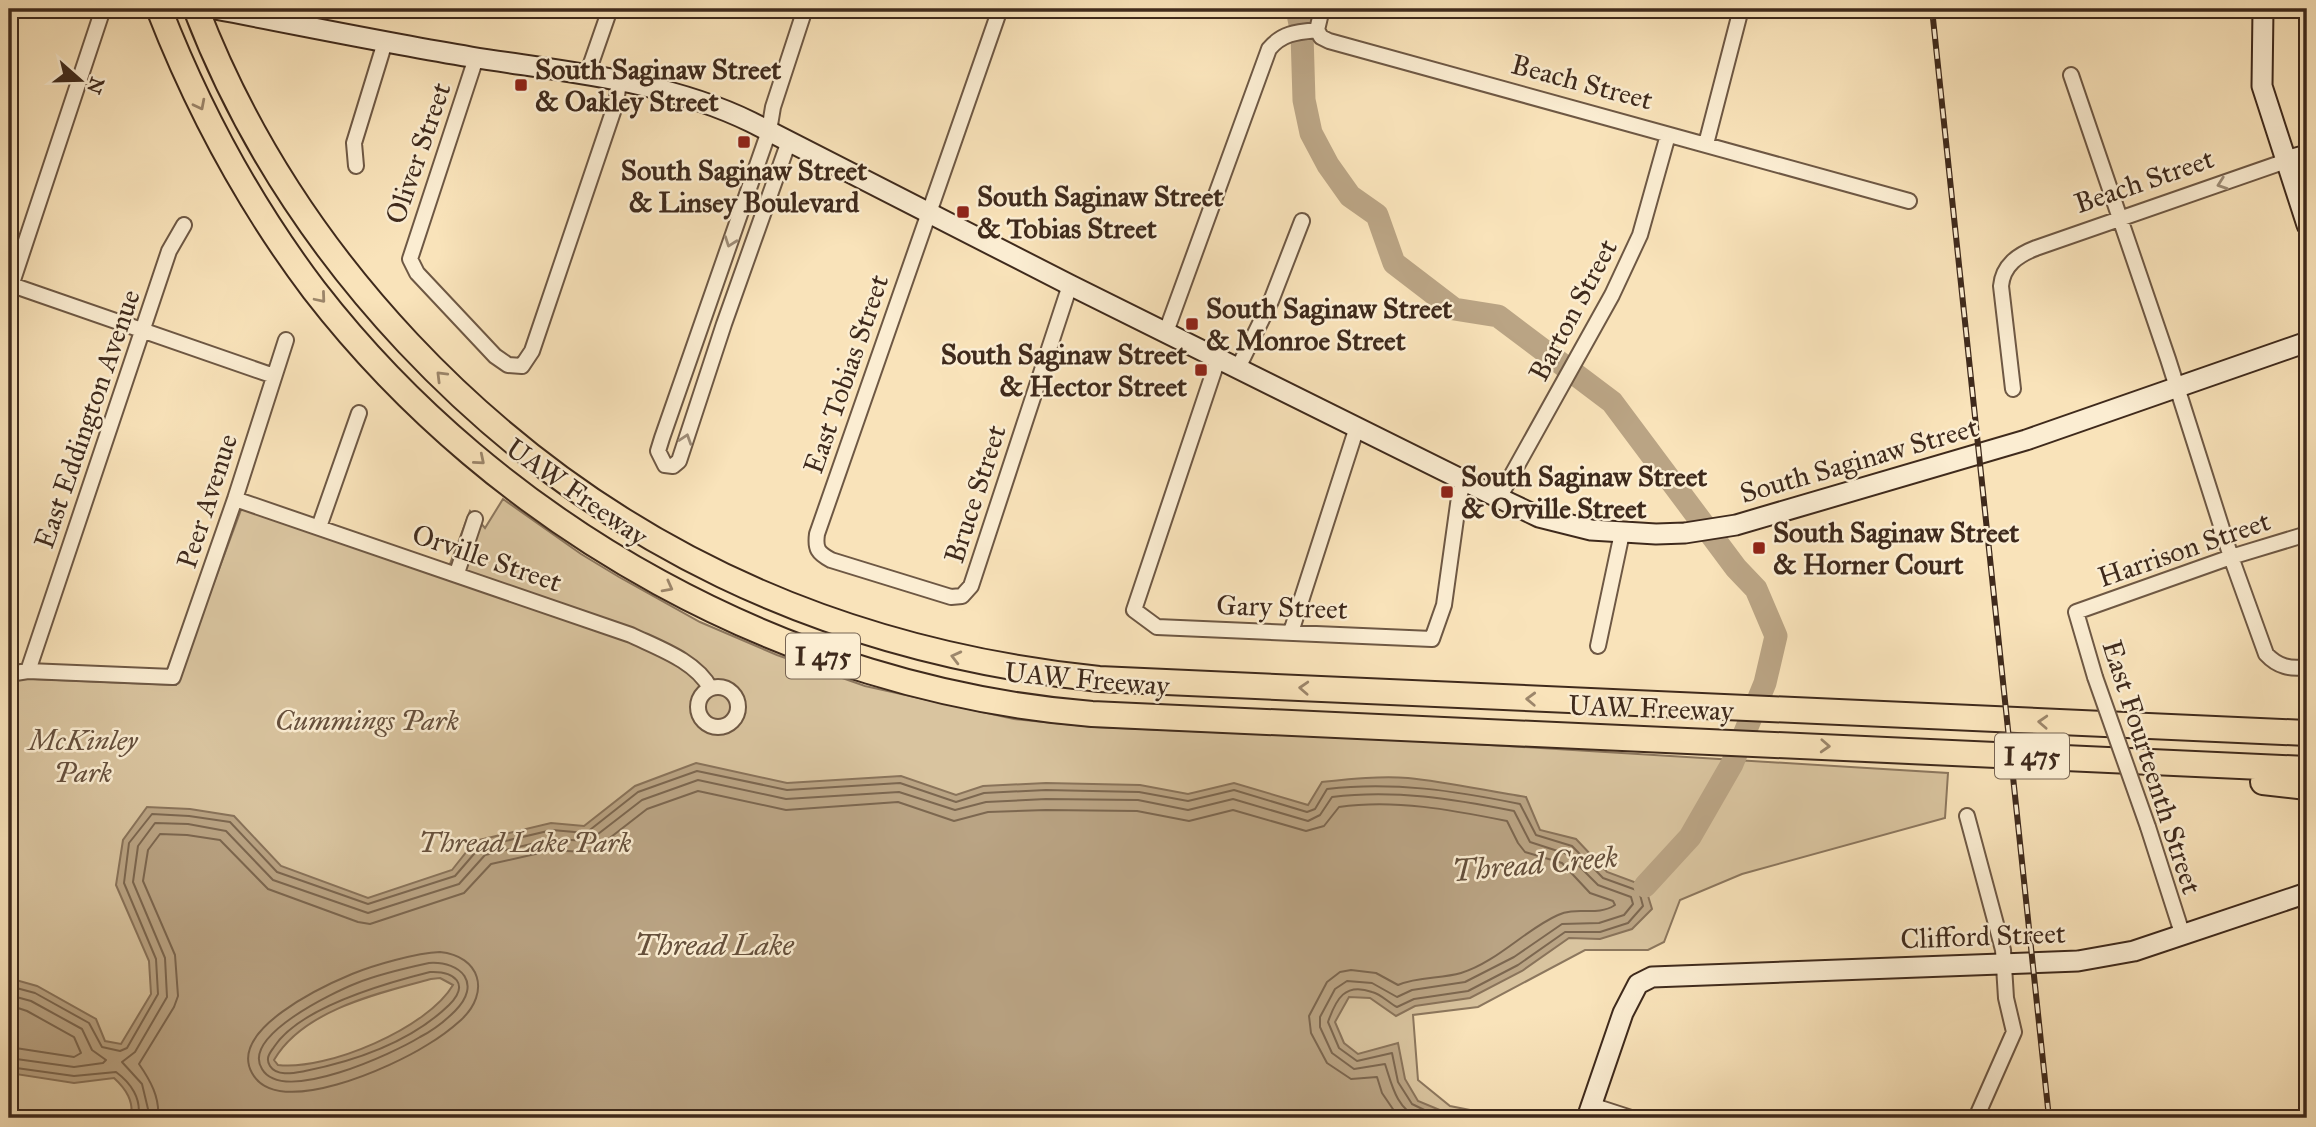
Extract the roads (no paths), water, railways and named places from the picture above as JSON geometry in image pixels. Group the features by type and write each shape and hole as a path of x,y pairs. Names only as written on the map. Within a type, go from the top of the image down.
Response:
{"highway":[{"name":"UAW Freeway","path":"159,9 216,136 256,205 316,292 393,377 457,441 540,508 623,563 719,613 792,644 855,666 962,695 1041,709 1121,715 2307,769"},
{"name":"UAW Freeway","path":"196,9 212,48 263,149 302,212 361,290 441,377 514,443 577,491 653,539 742,585 812,614 868,633 969,660 1055,675 1099,679 2307,733"},
{"path":"2091,724 2307,717"},
{"path":"2075,758 2307,787"}],"main road":[{"name":"South Saginaw Street","path":"215,9 239,11 385,42 587,75 689,98 746,119 1464,482 1539,517 1564,525 1622,533 1685,533 1736,526 1983,453 2307,342"},
{"path":"2263,9 2262,86 2307,225"},
{"name":"Beach Street","path":"2287,161 2307,155"},
{"name":"Clifford Street","path":"1589,1112 1623,1013 1638,984 1652,977 2078,961 2134,951 2307,893"}],"street":[{"path":"103,9 10,287 274,376"},
{"path":"587,75 610,9"},
{"path":"789,141 679,461 673,466 665,465 659,451 769,131 773,107 805,9"},
{"name":"East Tobias Street","path":"962,596 951,597 831,560 820,554 815,546 928,211 938,193 1000,9"},
{"path":"1166,331 1269,49 1276,40 1291,33 1317,30 1322,9"},
{"path":"1706,144 1741,9"},
{"name":"Beach Street","path":"1317,30 1321,37 1329,41 1909,201"},
{"path":"356,166 354,143 385,42"},
{"name":"Oliver Street","path":"476,58 412,247 411,263 416,273 495,356 508,365 523,366 532,351 616,103 620,82"},
{"path":"2071,75 2266,654 2274,663 2293,669 2307,667"},
{"name":"Barton Street","path":"1499,498 1612,295 1640,235 1668,135"},
{"name":"Beach Street","path":"2013,389 2001,286 2005,270 2021,255 2287,161"},
{"path":"1238,368 1271,301 1302,221"},
{"name":"East Eddington Avenue","path":"28,671 169,251 184,225"},
{"name":"Bruce Street","path":"962,596 971,586 1070,285"},
{"path":"703,317 724,324"},
{"name":"Peer Avenue","path":"28,671 173,677 235,499 286,340"},
{"name":"Gary Street","path":"1219,359 1134,610 1157,627 1432,639 1444,606 1459,498 1464,482"},
{"path":"319,527 359,413"},
{"path":"1291,632 1357,427"},
{"name":"Orville Street","path":"235,499 457,573 631,635 674,656 695,670 710,688"},
{"path":"457,573 475,519"},
{"path":"1598,646 1622,533"},
{"name":"Harrison Street","path":"2076,612 2231,556 2307,534"},
{"name":"East Fourteenth Street","path":"2076,612 2095,677 2148,827 2182,936"},
{"path":"9,674 28,671"},
{"path":"1967,816 2003,950 2006,998 2014,1032 1976,1118"},
{"path":"1589,1112 1631,1118"}],"water":[{"name":"Thread Lake","path":"696,763 787,783 901,776 956,795 983,786 1046,783 1140,785 1188,794 1234,783 1308,805 1322,782 1397,777 1423,780 1526,797 1540,830 1576,839 1607,872 1645,886 1652,909 1632,929 1600,939 1569,938 1522,971 1470,998 1415,1006 1396,1016 1370,998 1349,997 1335,1022 1344,1043 1358,1054 1398,1043 1405,1079 1418,1101 1459,1118 131,1118 128,1096 114,1078 74,1083 9,1073 9,978 37,986 96,1019 105,1041 121,1044 151,994 149,961 116,885 123,840 147,807 190,809 234,816 281,866 368,898 452,870 475,841 551,823 584,826 635,786","holes":["440,978 453,985 440,1001 422,1016 375,1043 348,1054 299,1065 278,1065 274,1060 303,1028 344,1006 431,979"]}],"waterway":[{"name":"Thread Creek","path":"1297,9 1302,34 1304,100 1311,133 1328,165 1350,196 1377,215 1394,263 1454,309 1498,316 1612,402 1736,568 1756,589 1776,636 1765,683 1732,764 1690,837 1645,886"}],"railway":[{"path":"1932,9 2049,1118"}],"place":[{"name":"South Saginaw Street & Oakley Street","path":"521,85"},
{"name":"South Saginaw Street & Linsey Boulevard","path":"744,142"},
{"name":"South Saginaw Street & Tobias Street","path":"963,212"},
{"name":"South Saginaw Street & Monroe Street","path":"1192,324"},
{"name":"South Saginaw Street & Hector Street","path":"1201,370"},
{"name":"South Saginaw Street & Orville Street","path":"1447,492"},
{"name":"South Saginaw Street & Horner Court","path":"1759,548"}],"park label":[{"name":"Cummings Park","path":"367,720"},
{"name":"McKinley Park","path":"83,756"},
{"name":"Thread Lake Park","path":"525,842"}]}
